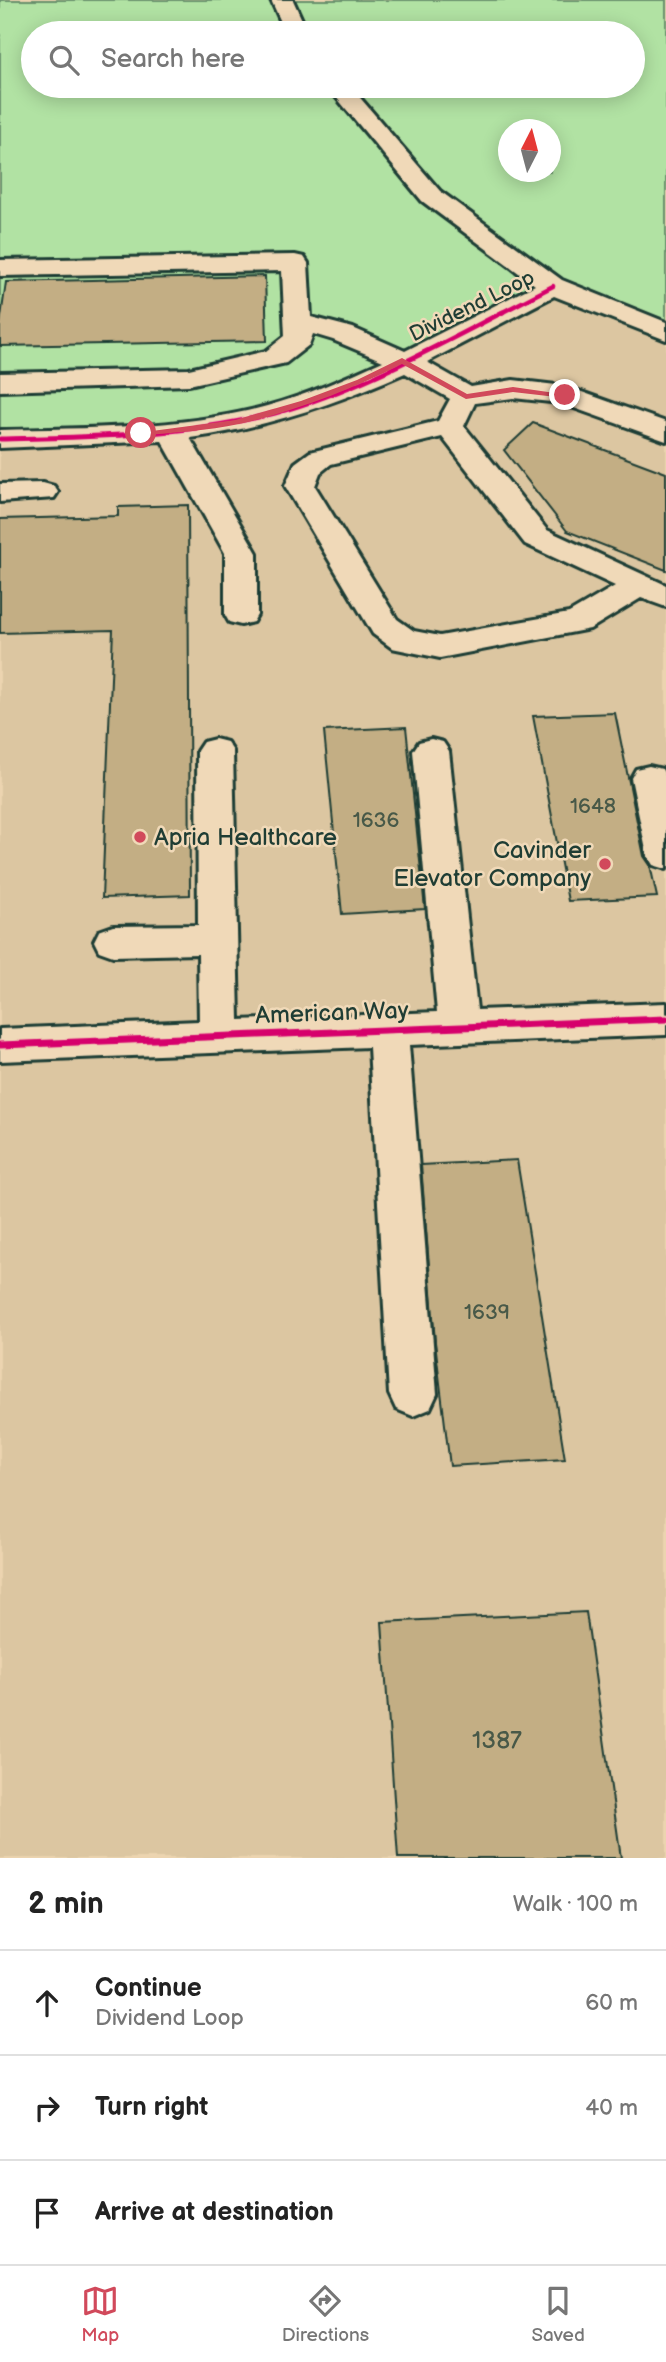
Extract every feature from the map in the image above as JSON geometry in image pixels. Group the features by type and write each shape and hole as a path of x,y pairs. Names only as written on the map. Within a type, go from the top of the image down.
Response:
{"street":[{"path":"286,2 293,21"},
{"path":"348,98 431,196 553,286 666,332"},
{"path":"0,268 295,262 299,339 275,357 189,377 0,382"},
{"name":"Dividend Loop","path":"0,439 171,431 236,422 360,382 553,286"},
{"path":"298,322 343,334 402,360 466,396 513,389 565,395 666,432"},
{"path":"466,396 449,427 321,458 306,469 300,486 385,626 404,640 440,647 578,622 652,591"},
{"path":"449,427 536,537 652,591"},
{"path":"171,431 241,553 241,615"},
{"path":"0,494 43,492"},
{"path":"215,751 219,1036"},
{"path":"431,751 459,1028"},
{"path":"649,778 666,855"},
{"path":"113,941 218,939"},
{"name":"American Way","path":"0,1045 666,1020"},
{"path":"388,1030 413,1394"}],"shaded area":[{"path":"553,286 666,332 666,1858 0,1858 0,432"}],"green space":[{"path":"0,0 666,0 666,332 553,286 360,382 236,422 0,437"}],"building":[{"path":"265,276 267,341 0,346 6,282"},
{"path":"533,423 666,473 666,570 567,531 504,450"},
{"path":"188,505 190,895 102,898 113,630 0,633 0,519 118,516 118,507"},
{"path":"615,713 644,856 650,865 657,897 568,901 533,716"},
{"path":"406,727 425,909 342,914 324,731"},
{"path":"517,1160 565,1459 450,1466 435,1342 421,1165"},
{"path":"586,1612 621,1858 398,1858 382,1622"}],"cycle path":[{"path":"0,439 176,431 275,412 317,399 398,365 553,286"},
{"path":"0,1045 666,1019"}],"place":[{"name":"Apria Healthcare","path":"140,837"},
{"name":"Cavinder Elevator Company","path":"605,864"}],"route":[{"path":"141,433 236,422 360,382 402,360 466,396 513,389 565,395"}]}
